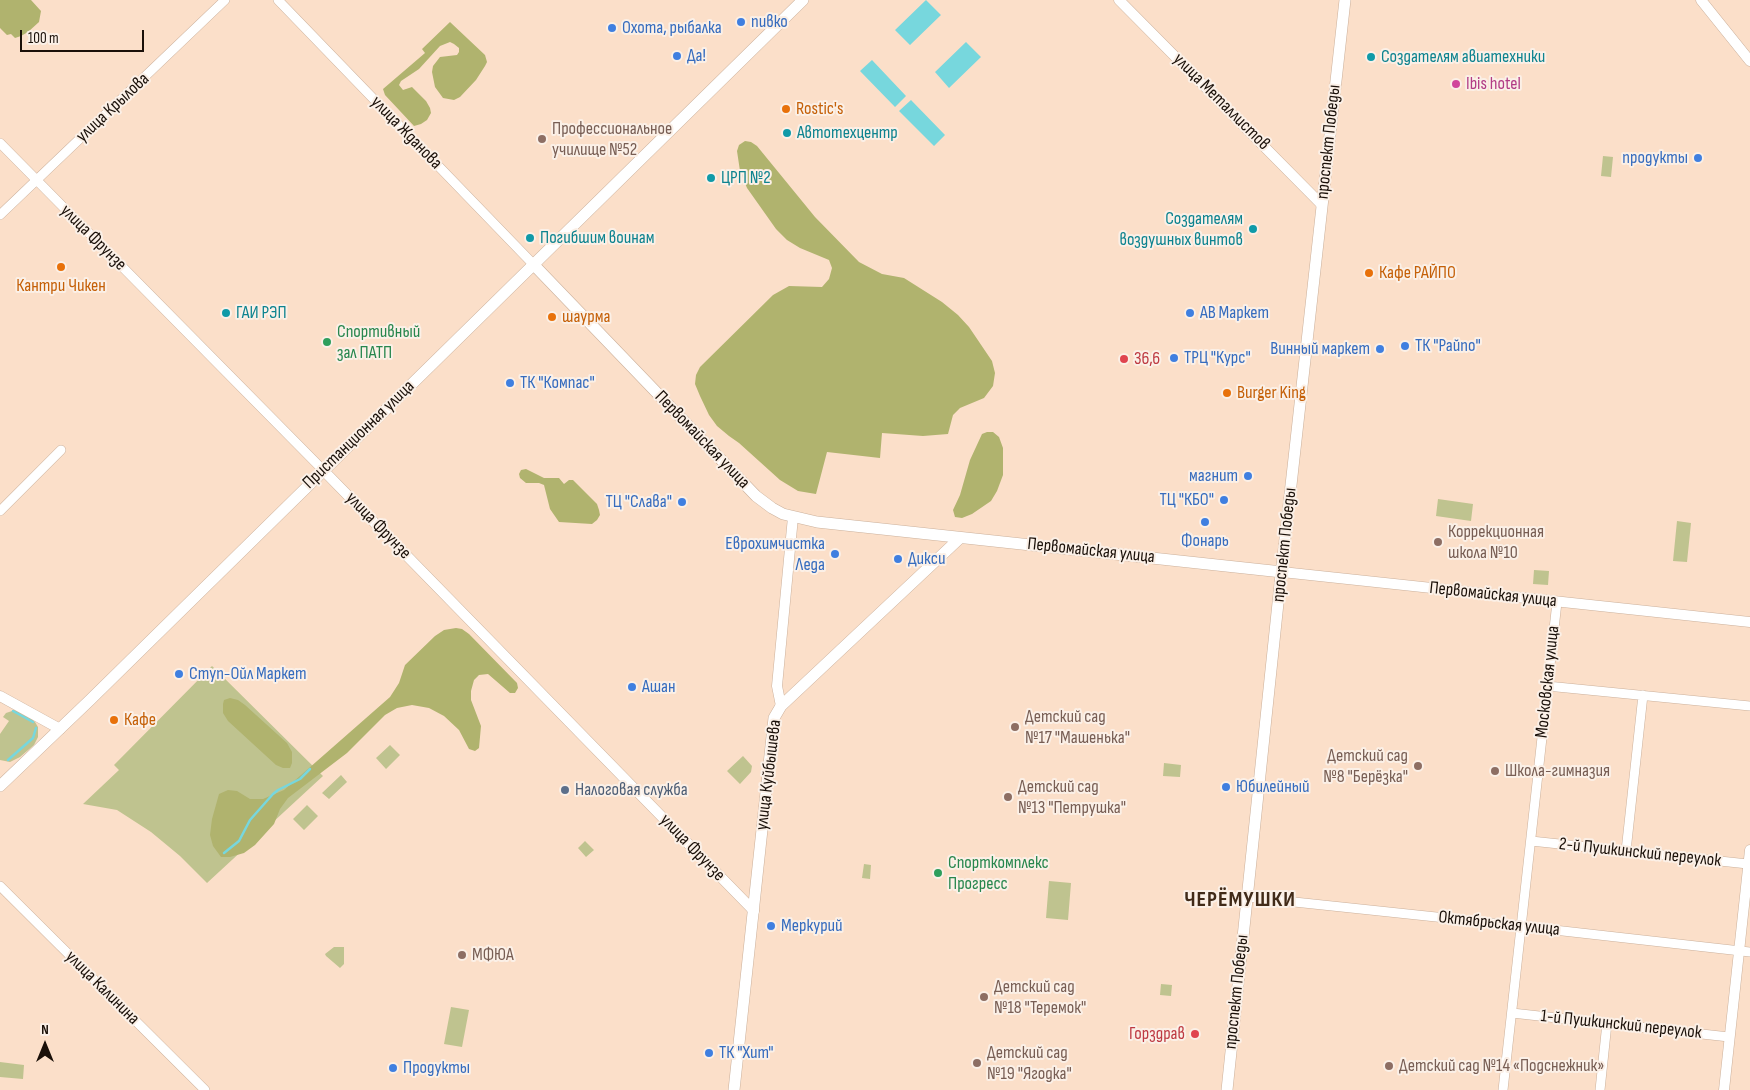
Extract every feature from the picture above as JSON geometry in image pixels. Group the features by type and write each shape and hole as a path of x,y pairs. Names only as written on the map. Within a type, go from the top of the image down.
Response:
{"main road":[{"name":"Пристанционная улица","path":"0,786 803,0"},
{"name":"проспект Победы","path":"1226,1090 1345,0"},
{"name":"Первомайская улица","path":"534,265 756,496 772,508 794,518 960,538 1282,572"},
{"name":"улица Куйбышева","path":"734,1090 774,718 781,706 960,538"}],"street":[{"name":"улица Крылова","path":"0,215 225,0"},
{"name":"улица Жданова","path":"278,0 534,265"},
{"name":"улица Металлистов","path":"1119,0 1322,206"},
{"path":"1701,0 1750,61"},
{"name":"улица Фрунзе","path":"0,143 754,911"},
{"path":"0,510 61,450"},
{"path":"781,706 777,686 794,518"},
{"name":"Первомайская улица","path":"1282,572 1750,622"},
{"name":"Московская улица","path":"1503,1090 1557,602"},
{"path":"1548,686 1750,706"},
{"path":"1626,851 1643,695"},
{"path":"0,696 60,729"},
{"name":"2-й Пушкинский переулок","path":"1531,841 1748,864"},
{"path":"1724,1090 1750,850"},
{"name":"улица Калинина","path":"0,886 205,1090"},
{"name":"Октябрьская улица","path":"1247,898 1750,952"},
{"name":"1-й Пушкинский переулок","path":"1512,1013 1729,1037"},
{"path":"1600,1090 1607,1023"}],"green space":[{"path":"0,0 31,0 41,11 39,22 21,36 15,38 11,34 7,35 0,28"},
{"path":"450,22 485,55 487,62 476,80 460,97 454,100 443,98 435,87 432,72 433,66 440,57 457,55 459,48 450,42 440,46 419,69 401,81 399,85 403,90 412,87 426,101 430,108 431,113 427,120 414,126 385,95 383,89 425,53 422,49"},
{"path":"745,141 757,146 815,217 859,262 882,274 904,278 942,302 958,315 969,327 992,361 995,373 993,386 984,398 960,408 953,415 948,434 923,436 882,433 880,458 827,452 816,494 798,491 780,480 717,426 709,415 695,384 696,375 700,367 773,295 789,286 822,287 829,279 832,268 829,260 800,248 787,240 776,229 747,188 740,171 737,151 739,145"},
{"path":"1603,156 1613,157 1611,177 1601,176"},
{"path":"993,432 999,437 1003,448 1003,475 997,491 991,501 972,514 962,518 955,517 953,510 960,495 970,460 982,434"},
{"path":"526,469 544,478 559,478 564,484 569,480 573,480 597,504 600,515 597,520 592,524 559,522 550,509 544,485 526,483 520,478 521,470"},
{"path":"1438,499 1473,504 1471,521 1436,516"},
{"path":"1677,521 1691,523 1687,562 1673,561"},
{"path":"1534,570 1549,571 1548,585 1533,584"},
{"path":"462,629 469,634 517,683 518,688 515,693 510,693 488,674 479,675 474,680 471,700 481,726 479,748 475,751 469,749 459,730 444,716 429,708 412,705 397,708 385,715 347,753 288,798 280,809 274,824 255,845 244,853 230,857 221,857 213,846 210,835 219,794 228,790 237,791 250,799 263,799 284,790 390,697 399,683 405,665 435,636 444,630"},
{"path":"212,666 323,776 207,883 180,856 151,832 117,810 83,804 119,770 114,765"},
{"path":"230,698 238,700 245,705 287,743 292,752 290,768 276,765 228,721 223,713 223,704 224,700"},
{"path":"15,710 35,722 38,727 38,737 34,745 20,757 10,762 0,760 0,734 9,721 3,717 6,713"},
{"path":"390,745 400,755 386,769 376,758"},
{"path":"743,756 752,766 751,772 740,784 727,771"},
{"path":"1164,763 1181,765 1180,777 1163,776"},
{"path":"341,775 347,782 329,799 322,793"},
{"path":"307,805 318,816 304,830 293,819"},
{"path":"585,841 594,850 586,857 578,848"},
{"path":"864,864 871,865 870,879 862,878"},
{"path":"1049,881 1071,883 1068,920 1046,918"},
{"path":"334,947 344,947 344,964 340,968 325,954"},
{"path":"1161,984 1172,985 1171,996 1160,995"},
{"path":"451,1007 469,1010 462,1047 444,1044"},
{"path":"0,1062 24,1065 23,1079 0,1077"}],"water":[{"path":"926,0 941,15 910,45 895,30"},
{"path":"966,42 981,57 949,88 935,72"},
{"path":"872,60 906,96 895,107 860,71"},
{"path":"911,100 945,135 934,146 899,111"}],"waterway":[{"path":"13,711 33,722"},
{"path":"8,760 33,738 36,728"},
{"path":"224,853 239,841 250,820 273,794 300,779 310,769"}],"place":[{"name":"пивко","path":"741,22"},
{"name":"Охота, рыбалка","path":"612,28"},
{"name":"Да!","path":"677,56"},
{"name":"Создателям авиатехники","path":"1371,57"},
{"name":"Ibis hotel","path":"1456,84"},
{"name":"Rostic's","path":"786,109"},
{"name":"Автотехцентр","path":"787,133"},
{"name":"Профессиональное училище №52","path":"542,139"},
{"name":"продукты","path":"1698,158"},
{"name":"ЦРП №2","path":"711,178"},
{"name":"Создателям воздушных винтов","path":"1253,229"},
{"name":"Погибшим воинам","path":"530,238"},
{"name":"Кантри Чикен","path":"61,267"},
{"name":"Кафе РАЙПО","path":"1369,273"},
{"name":"ГАИ РЭП","path":"226,313"},
{"name":"АВ Маркет","path":"1190,313"},
{"name":"шаурма","path":"552,317"},
{"name":"Спортивный зал ПАТП","path":"327,342"},
{"name":"ТК \"Райпо\"","path":"1405,346"},
{"name":"Винный маркет","path":"1380,349"},
{"name":"ТРЦ \"Курс\"","path":"1174,358"},
{"name":"36,6","path":"1124,359"},
{"name":"ТК \"Компас\"","path":"510,383"},
{"name":"Burger King","path":"1227,393"},
{"name":"магнит","path":"1248,476"},
{"name":"ТЦ \"КБО\"","path":"1224,500"},
{"name":"ТЦ \"Слава\"","path":"682,502"},
{"name":"Фонарь","path":"1205,522"},
{"name":"Коррекционная школа №10","path":"1438,542"},
{"name":"Еврохимчистка Леда","path":"835,554"},
{"name":"Дикси","path":"898,559"},
{"name":"Ступ-Ойл Маркет","path":"179,674"},
{"name":"Ашан","path":"632,687"},
{"name":"Кафе","path":"114,720"},
{"name":"Детский сад №17 \"Машенька\"","path":"1015,727"},
{"name":"Детский сад №8 \"Берёзка\"","path":"1418,766"},
{"name":"Школа-гимназия","path":"1495,771"},
{"name":"Юбилейный","path":"1226,787"},
{"name":"Налоговая служба","path":"565,790"},
{"name":"Детский сад №13 \"Петрушка\"","path":"1008,797"},
{"name":"Спорткомплекс Прогресс","path":"938,873"},
{"name":"Меркурий","path":"771,926"},
{"name":"МФЮА","path":"462,955"},
{"name":"Детский сад №18 \"Теремок\"","path":"984,997"},
{"name":"Горздрав","path":"1195,1034"},
{"name":"ТК \"Хит\"","path":"709,1053"},
{"name":"Детский сад №19 \"Ягодка\"","path":"977,1063"},
{"name":"Детский сад №14 «Подснежник»","path":"1389,1066"},
{"name":"Продукты","path":"393,1068"}],"district":[{"name":"ЧЕРЁМУШКИ","path":"1240,900"}]}
